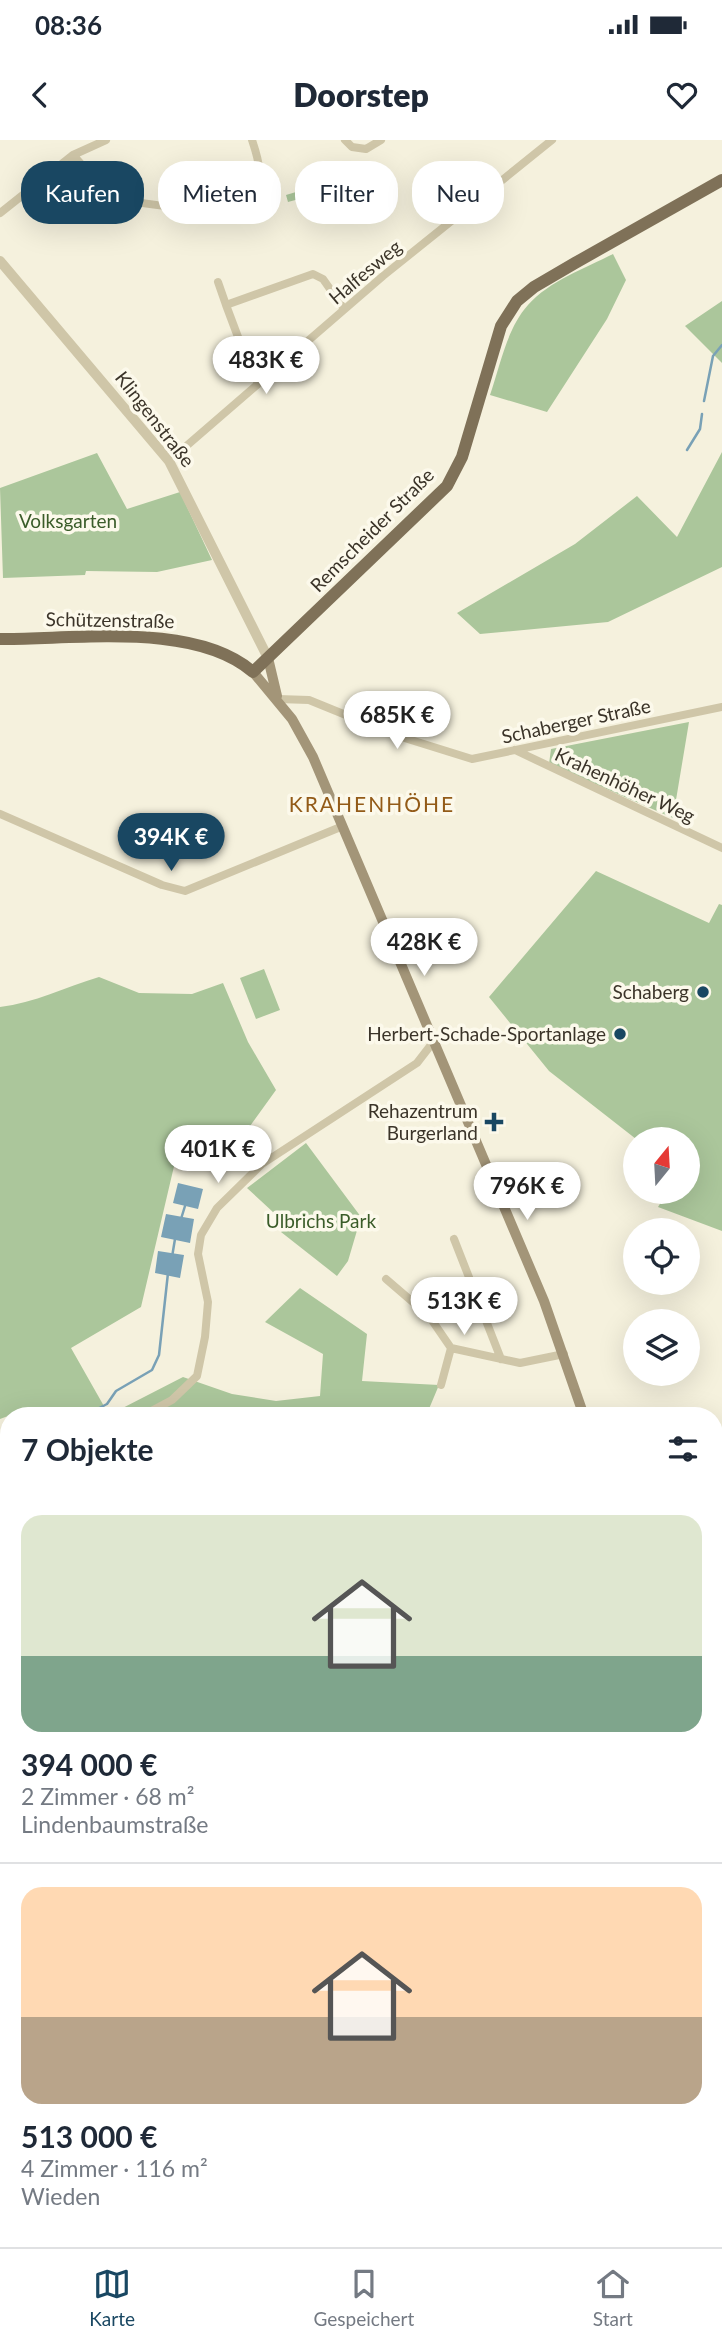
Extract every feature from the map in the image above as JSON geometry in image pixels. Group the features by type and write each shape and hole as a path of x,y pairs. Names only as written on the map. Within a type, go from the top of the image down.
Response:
{"main road":[{"name":"Remscheider Straße","path":"253,673 447,486 462,457 501,326 517,301 534,287 722,180"},
{"name":"Schützenstraße","path":"0,639 176,639 229,656 253,673"},
{"path":"268,658 278,699"},
{"path":"253,673 278,699 309,749 564,1354 581,1407"}],"street":[{"path":"0,213 73,155 106,140"},
{"path":"73,155 104,187 119,197 159,205 211,207 241,202 253,192 260,167 252,140"},
{"path":"345,140 352,146 366,149 382,140"},
{"name":"Halfesweg","path":"169,461 344,309 552,140"},
{"name":"Klingenstraße","path":"0,261 169,461 268,658"},
{"path":"226,305 313,274 323,279 344,309"},
{"path":"218,282 258,383"},
{"name":"Schaberger Straße","path":"278,699 309,700 376,728 467,759 722,707"},
{"name":"Krahenhöher Weg","path":"515,750 722,848"},
{"path":"0,814 162,885 185,891 343,826"},
{"path":"159,1407 173,1400 197,1376 205,1337 208,1302 197,1262 199,1243 217,1208 262,1164 417,1063 434,1041"},
{"path":"454,1239 501,1359"},
{"path":"386,1279 429,1316 451,1348 528,1363 564,1354"},
{"path":"441,1384 451,1348"}],"green space":[{"path":"295,192 295,200 288,202 286,195"},
{"path":"613,254 626,280 607,319 547,412 490,395 509,336 528,305 557,282"},
{"path":"722,301 722,363 685,326"},
{"path":"722,452 722,567 608,622 480,634 457,613 575,544 637,496 677,537"},
{"name":"Volksgarten","path":"97,453 127,509 180,492 212,560 157,572 86,571 85,575 3,578 0,488"},
{"path":"689,722 673,818 549,764 551,749"},
{"name":"Herbert-Schade-Sportanlage","path":"596,871 709,923 719,904 722,905 722,1231 700,1223 700,1218 687,1218 658,1207 660,1204 700,1204 700,1127 623,1129 549,1071 489,997"},
{"path":"264,969 280,1010 256,1019 240,978"},
{"path":"99,977 139,993 192,994 223,983 248,1042 276,1090 229,1155 179,1145 141,1307 71,1348 104,1407 0,1407 0,1007 38,998"},
{"name":"Ulbrichs Park","path":"306,1143 361,1217 348,1261 337,1276 281,1232 287,1225 247,1188"},
{"path":"300,1288 367,1334 362,1381 439,1385 430,1407 125,1407 183,1377 232,1394 276,1401 320,1396 323,1354 265,1322"}],"water":[{"path":"178,1183 203,1189 198,1209 173,1203"},
{"path":"166,1214 194,1219 190,1243 161,1237"},
{"path":"158,1251 184,1255 180,1278 155,1273"}],"waterway":[{"path":"704,401 713,356 722,345"},
{"path":"687,450 700,429 702,414"},
{"path":"181,1219 185,1206"},
{"path":"172,1257 175,1239"},
{"path":"101,1407 107,1404 116,1391 152,1370 159,1355 168,1273"}],"place":[{"name":"Schaberg","path":"703,992"},
{"name":"Herbert-Schade-Sportanlage","path":"620,1034"},
{"name":"Rehazentrum Burgerland","path":"494,1122"}],"district":[{"name":"KRAHENHÖHE","path":"372,805"}]}
